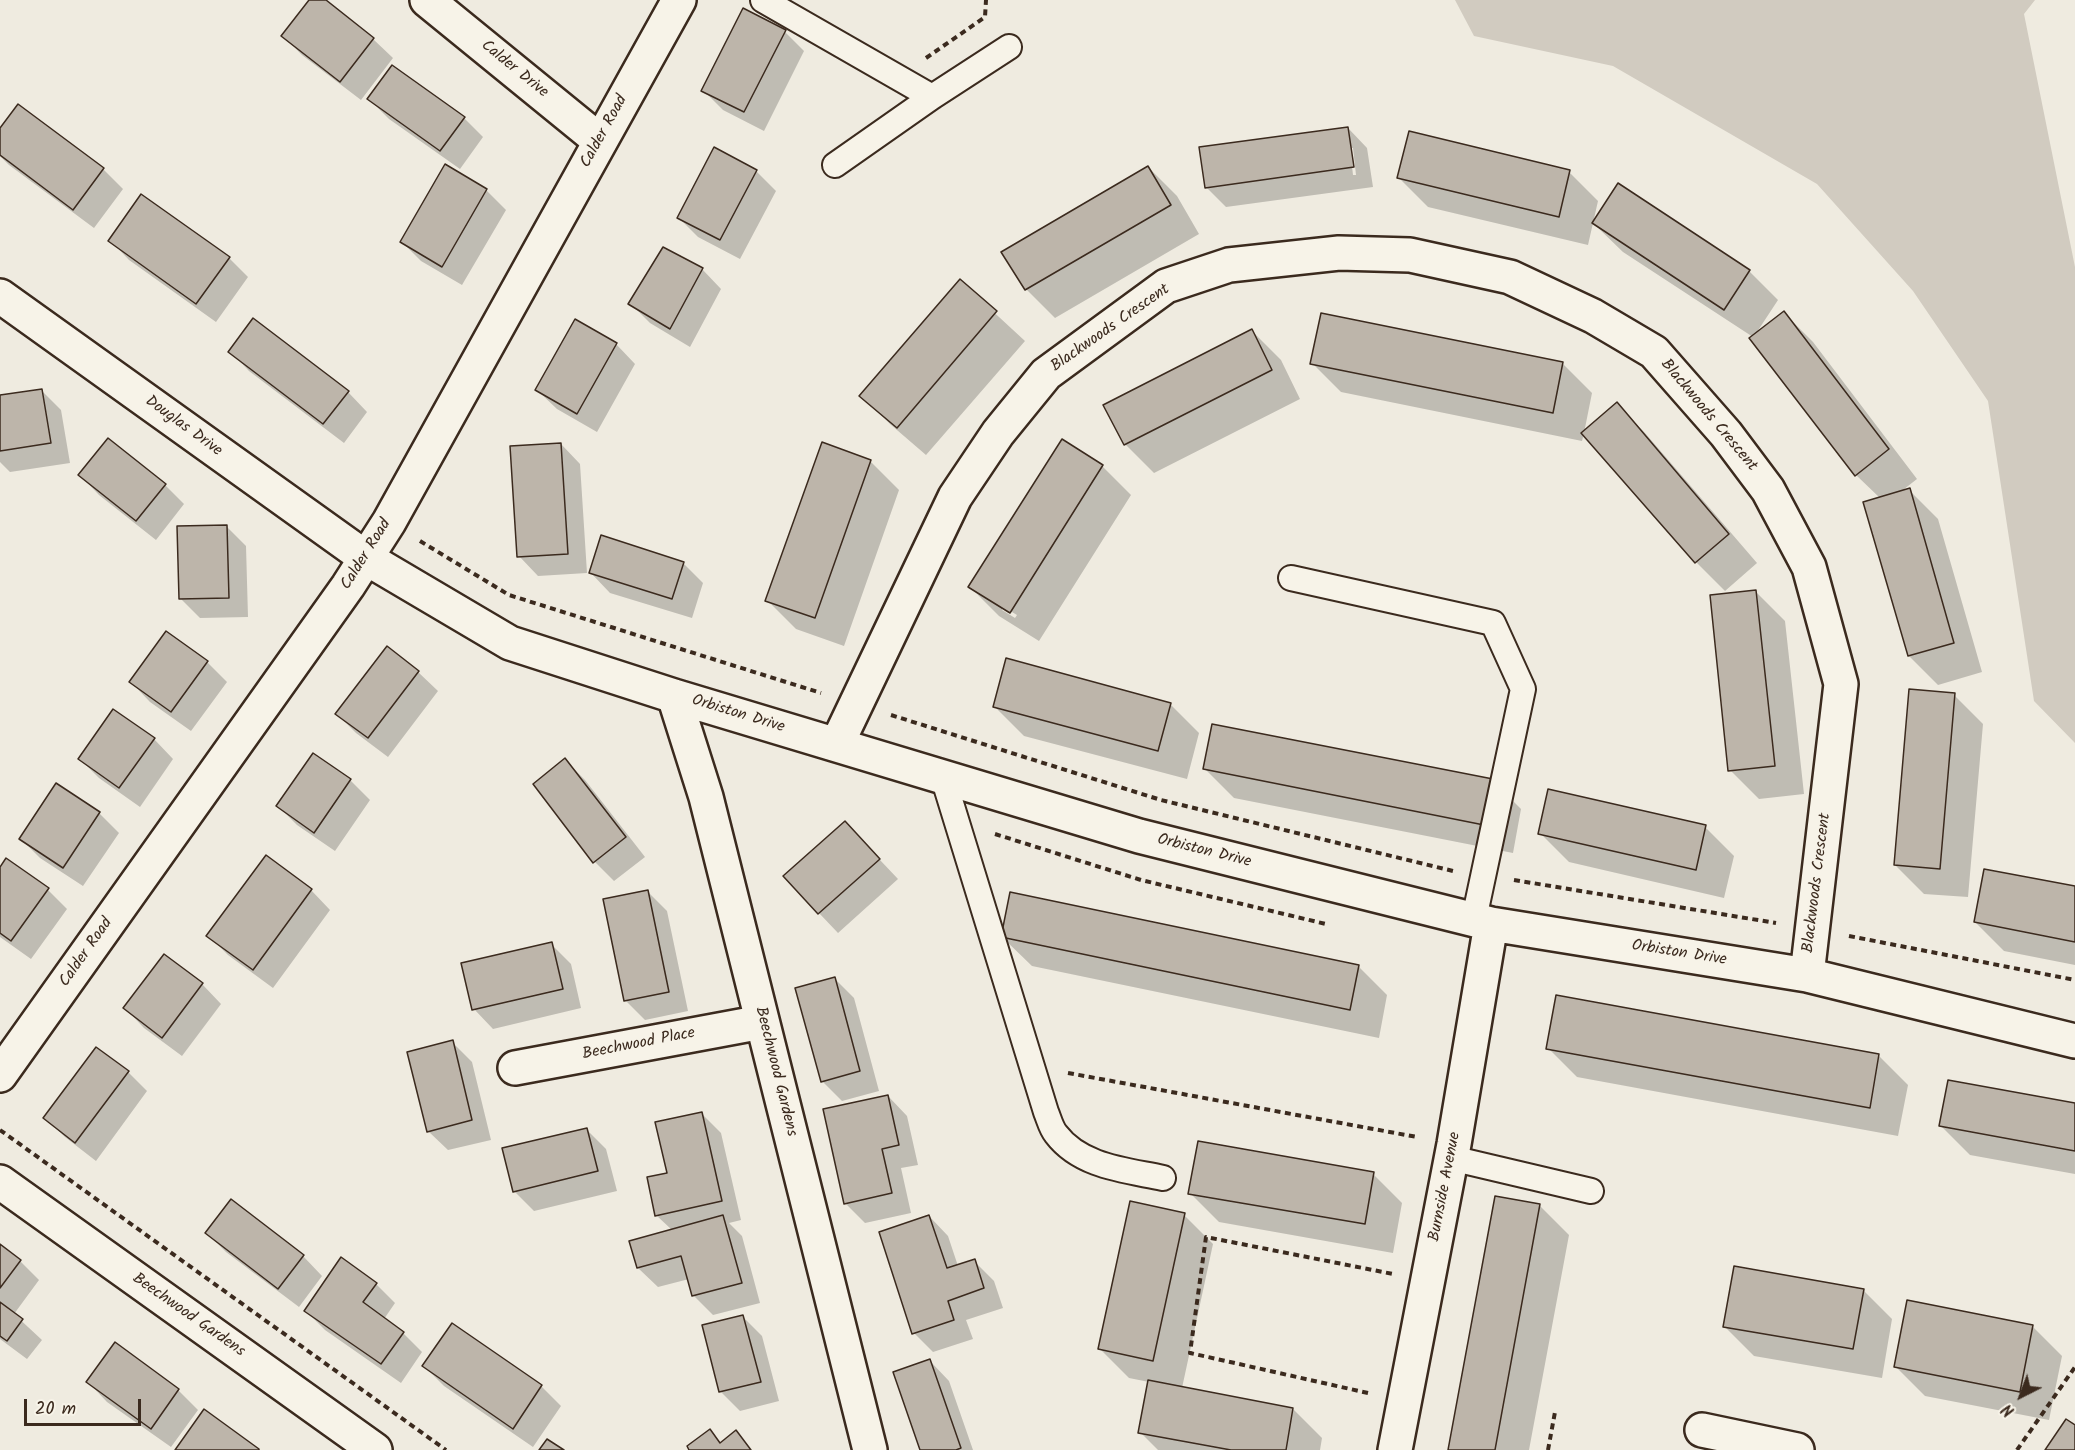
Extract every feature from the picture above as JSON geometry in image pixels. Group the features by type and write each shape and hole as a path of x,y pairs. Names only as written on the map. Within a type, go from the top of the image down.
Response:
{"street":[{"name":"Calder Drive","path":"427,0 600,141"},
{"name":"Calder Road","path":"0,1075 348,586 389,522 679,0"},
{"name":"Blackwoods Crescent","path":"837,744 955,497 998,434 1046,374 1166,286 1229,265 1339,253 1410,255 1510,276 1593,315 1654,352 1726,434 1768,490 1809,567 1841,684 1807,975"},
{"name":"Douglas Drive","path":"0,296 366,558"},
{"name":"Orbiston Drive","path":"366,558 510,643 674,696 1138,836 1483,921 1807,975 2075,1041"},
{"name":"Beechwood Gardens","path":"674,696 706,797 870,1450"},
{"name":"Burnside Avenue","path":"1395,1450 1453,1151 1483,921"},
{"name":"Beechwood Place","path":"515,1068 762,1022"},
{"name":"Beechwood Gardens","path":"0,1182 375,1450"},
{"path":"1702,1430 1797,1450"}],"lane":[{"path":"764,0 932,96"},
{"path":"835,165 932,96 1009,47"},
{"path":"1291,578 1493,623 1523,689 1483,879 1483,921"},
{"path":"943,777 1046,1112 1055,1133 1072,1150 1093,1162 1163,1178"},
{"path":"1453,1151 1591,1191"}],"path":[{"path":"898,77 985,17 986,0"},
{"path":"389,522 509,595 1161,800 1483,879"},
{"path":"1032,1065 1453,1151"},
{"path":"0,1130 446,1450"},
{"path":"1404,1401 1190,1353 1206,1237 1428,1281"},
{"path":"2017,1450 2075,1367"},
{"path":"1548,1450 1555,1412"}],"shaded area":[{"path":"1455,0 2035,0 2024,14 2075,267 2075,743 2034,701 1988,401 1913,291 1817,184 1613,66 1474,36"}],"building":[{"path":"309,0 326,0 374,38 340,82 281,36"},
{"path":"743,8 786,30 744,112 701,91"},
{"path":"392,65 465,117 440,151 367,99"},
{"path":"18,104 104,168 73,210 0,155 0,128"},
{"path":"1348,127 1354,167 1205,188 1199,147"},
{"path":"1409,131 1570,170 1559,217 1397,178"},
{"path":"714,147 757,170 720,240 677,218"},
{"path":"445,164 487,189 442,267 400,242"},
{"path":"1148,166 1171,205 1025,290 1001,252"},
{"path":"1618,183 1750,270 1724,310 1592,223"},
{"path":"141,194 230,257 196,304 108,241"},
{"path":"663,247 703,268 670,329 628,304"},
{"path":"960,279 997,311 897,428 859,396"},
{"path":"1784,311 1889,449 1855,476 1749,338"},
{"path":"1321,313 1563,362 1553,413 1310,364"},
{"path":"253,318 349,391 323,424 228,352"},
{"path":"575,319 617,343 577,414 535,390"},
{"path":"1252,329 1272,370 1124,445 1103,405"},
{"path":"42,389 51,443 0,451 0,395"},
{"path":"1617,402 1729,534 1695,563 1581,433"},
{"path":"108,438 166,484 136,521 78,475"},
{"path":"1062,439 1103,465 1010,613 968,587"},
{"path":"822,442 871,460 815,618 765,601"},
{"path":"561,443 568,554 517,557 510,446"},
{"path":"1910,488 1954,643 1908,656 1863,502"},
{"path":"227,525 229,598 179,599 177,526"},
{"path":"601,535 684,562 672,599 589,573"},
{"path":"1756,590 1775,766 1728,771 1710,595"},
{"path":"166,631 208,661 171,712 129,682"},
{"path":"387,646 419,671 368,738 335,714"},
{"path":"1006,658 1171,703 1158,751 993,707"},
{"path":"1909,689 1955,693 1940,869 1894,865"},
{"path":"113,709 155,738 119,788 78,759"},
{"path":"1212,724 1493,779 1484,825 1203,769"},
{"path":"313,753 351,779 314,833 276,806"},
{"path":"565,758 626,837 593,863 533,784"},
{"path":"56,783 100,812 63,868 19,839"},
{"path":"1548,789 1706,825 1696,870 1538,834"},
{"path":"845,821 880,859 818,914 783,876"},
{"path":"266,855 312,889 253,970 206,936"},
{"path":"6,858 49,888 11,941 0,933 0,867"},
{"path":"1984,869 2075,886 2075,942 1974,922"},
{"path":"648,890 669,992 624,1001 603,899"},
{"path":"1010,892 1359,965 1350,1010 1001,937"},
{"path":"552,942 563,989 472,1010 461,963"},
{"path":"164,954 203,983 162,1038 123,1008"},
{"path":"835,977 860,1071 821,1082 795,988"},
{"path":"1556,995 1879,1054 1870,1108 1546,1049"},
{"path":"453,1040 472,1120 427,1132 407,1052"},
{"path":"96,1047 129,1071 75,1143 43,1118"},
{"path":"1948,1080 2075,1103 2075,1151 1939,1126"},
{"path":"888,1095 899,1145 882,1149 892,1193 844,1204 823,1109"},
{"path":"702,1112 722,1201 655,1216 647,1177 667,1173 655,1122"},
{"path":"587,1128 598,1171 513,1192 502,1148"},
{"path":"1198,1141 1374,1172 1365,1224 1188,1194"},
{"path":"1495,1196 1540,1204 1495,1450 1448,1450"},
{"path":"231,1199 304,1255 278,1289 205,1233"},
{"path":"1130,1201 1185,1213 1153,1361 1098,1349"},
{"path":"723,1215 742,1283 692,1296 681,1256 637,1268 629,1241"},
{"path":"929,1215 947,1268 975,1259 984,1288 948,1301 954,1320 912,1334 879,1232"},
{"path":"0,1244 21,1260 0,1288"},
{"path":"341,1257 377,1283 363,1302 404,1332 381,1364 304,1311"},
{"path":"1734,1266 1864,1289 1853,1349 1723,1327"},
{"path":"1907,1300 2033,1325 2020,1392 1894,1367"},
{"path":"0,1302 23,1319 7,1341 0,1336"},
{"path":"743,1315 761,1382 719,1392 702,1325"},
{"path":"452,1323 542,1385 513,1429 422,1366"},
{"path":"115,1342 179,1389 151,1429 86,1382"},
{"path":"930,1359 961,1448 956,1450 920,1450 893,1372"},
{"path":"1148,1380 1293,1408 1286,1450 1231,1450 1138,1433"},
{"path":"204,1409 259,1449 259,1450 175,1450"},
{"path":"2066,1419 2075,1425 2075,1450 2045,1450"},
{"path":"710,1429 720,1443 736,1430 751,1450 689,1450 687,1446"},
{"path":"547,1439 564,1450 539,1450"}]}
